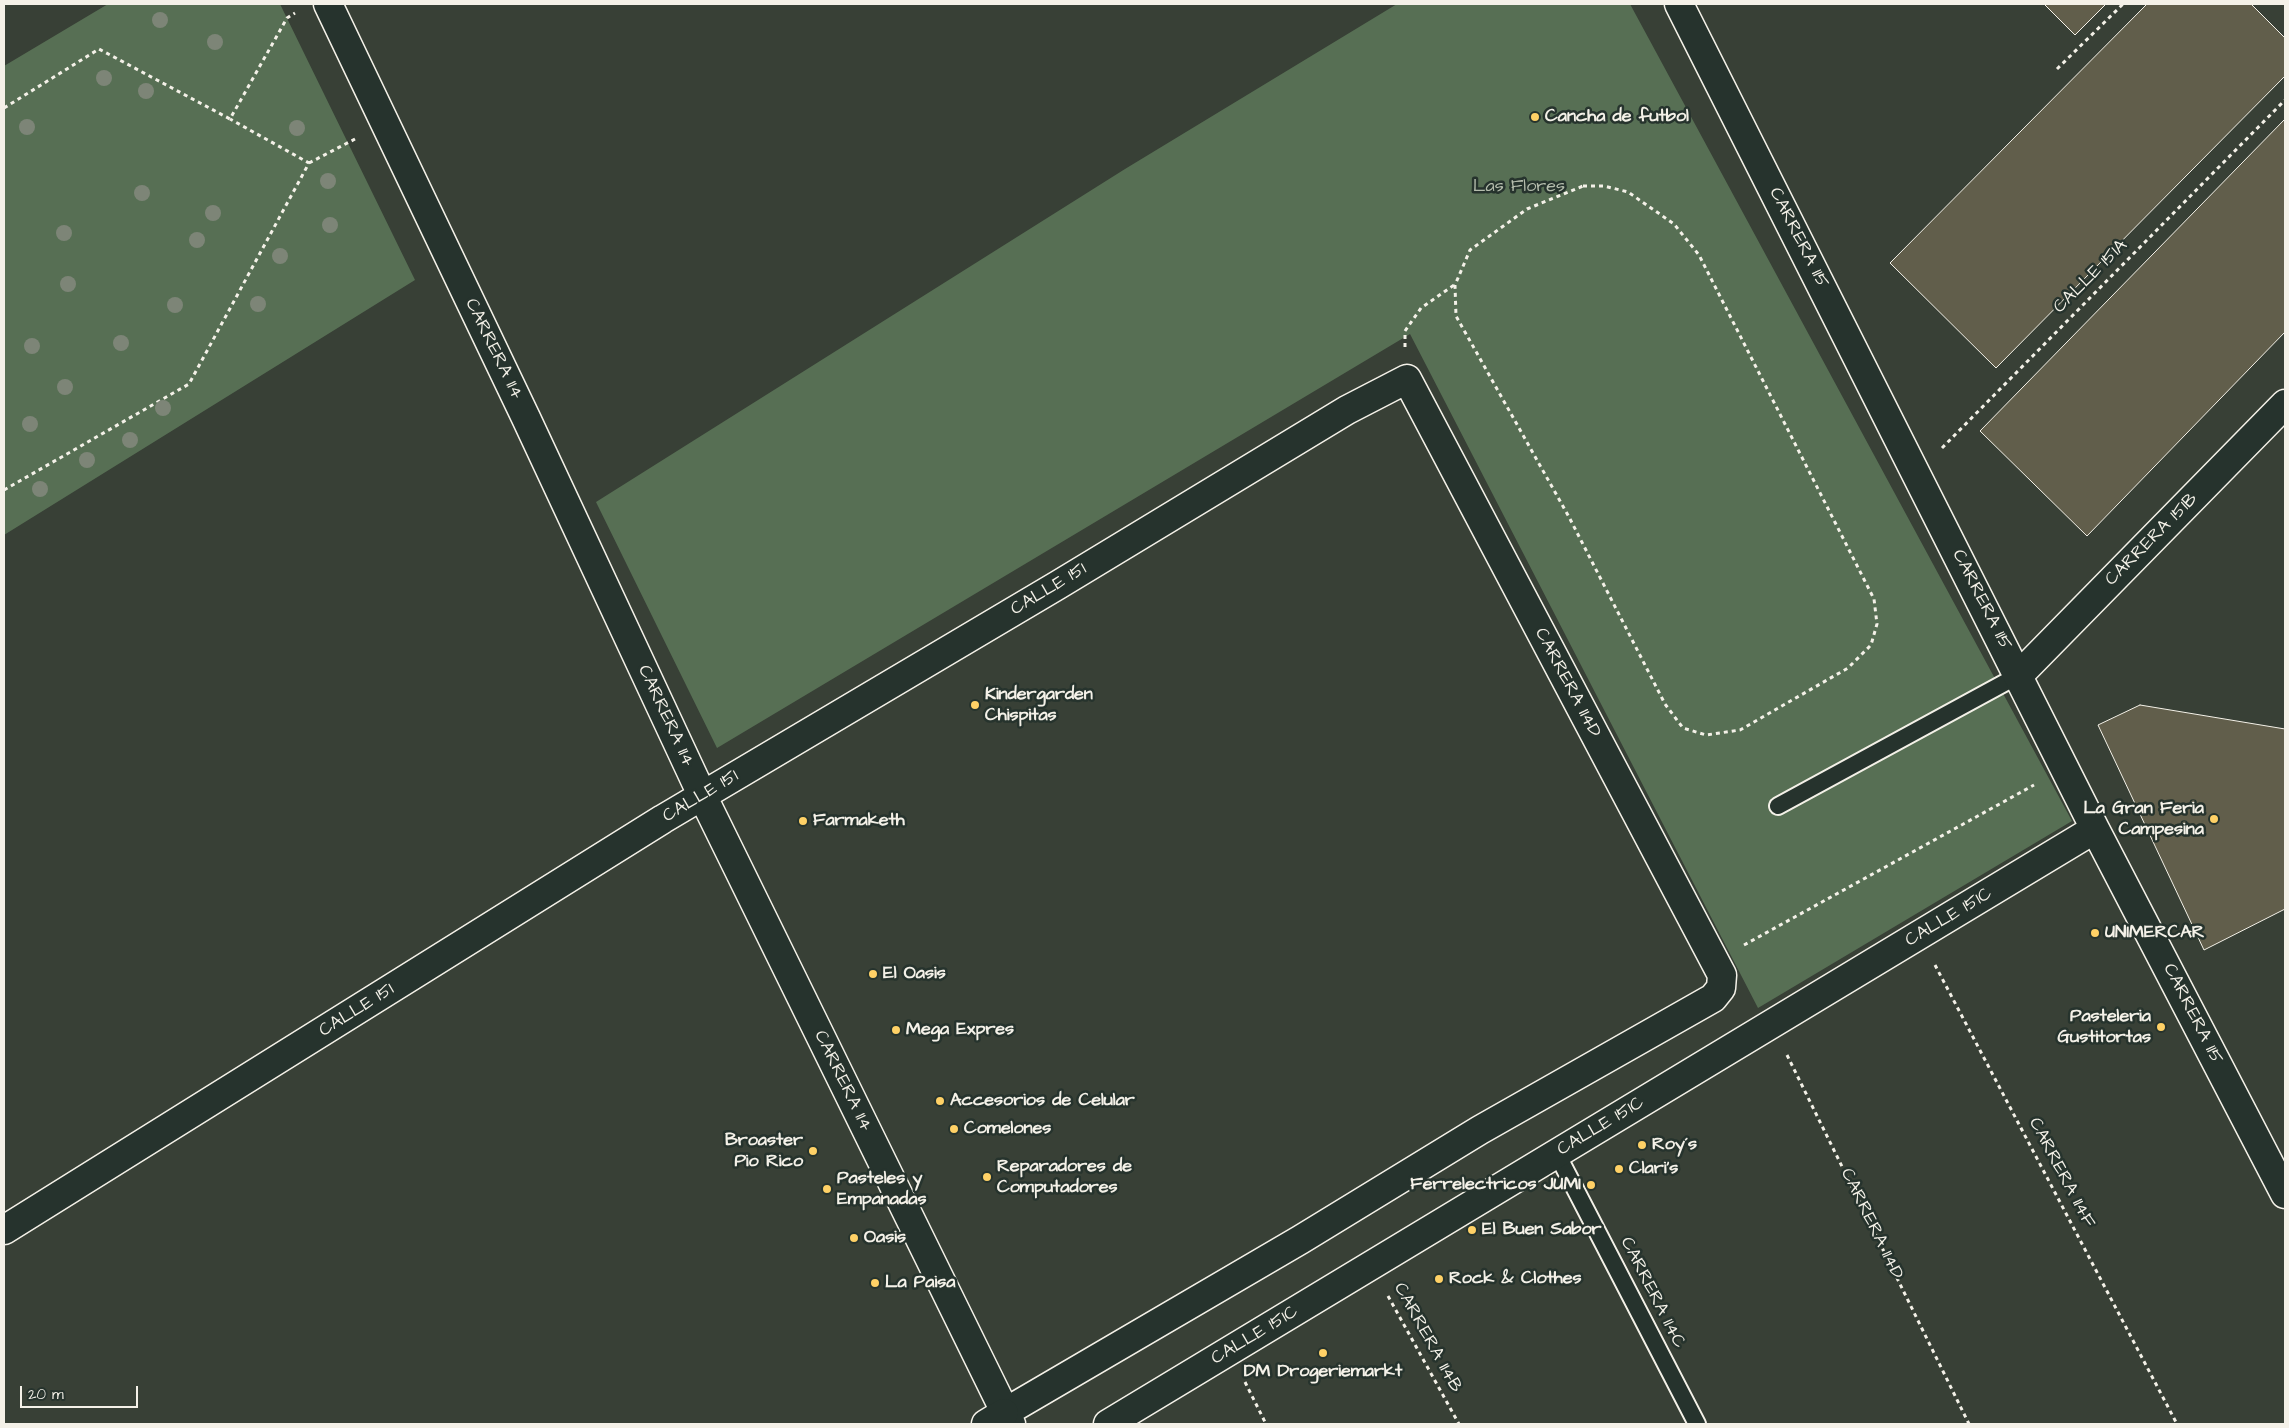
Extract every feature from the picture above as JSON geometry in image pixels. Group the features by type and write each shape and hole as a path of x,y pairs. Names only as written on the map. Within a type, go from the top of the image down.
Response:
{"street":[{"name":"CARRERA 115","path":"1679,4 2095,829 2285,1194"},
{"name":"CARRERA 114","path":"315,6 385,123 1000,1420"},
{"name":"CALLE 151","path":"4,1230 703,797 1347,410 1407,379"},
{"name":"CARRERA 114D","path":"1000,1420 1480,1130 1713,998 1721,988 1722,975 1407,379"},
{"name":"CARRERA 151B","path":"2019,675 2285,404"},
{"name":"CALLE 151C","path":"1108,1424 2095,829"}],"lane":[{"path":"1778,806 2019,675"},
{"name":"CARRERA 114C","path":"1557,1154 1697,1424"}],"path":[{"path":"2057,70 2123,4"},
{"path":"230,119 287,18 315,6"},
{"path":"4,108 99,49 309,163"},
{"name":"CALLE 151A","path":"1917,474 2285,100"},
{"path":"4,490 189,384 309,163 385,123"},
{"path":"1407,379 1405,331 1421,308 1454,285 1470,250 1527,209 1583,186 1604,186 1628,192 1674,224 1699,255 1874,600 1877,624 1871,645 1848,668 1740,730 1706,735 1683,728 1665,704 1569,518 1456,316 1454,285"},
{"path":"1714,961 2065,768"},
{"name":"CARRERA 114F","path":"1920,935 2177,1424"},
{"name":"CARRERA 114D","path":"1772,1024 1969,1424"},
{"name":"CARRERA 114B","path":"1371,1265 1459,1424"},
{"path":"1229,1351 1266,1424"}],"green space":[{"path":"108,4 280,4 415,280 4,535 4,66"},
{"name":"Las Flores","path":"1397,4 1630,4 2072,821 1758,1008 1410,334 717,748 596,502 1125,169"}],"building":[{"path":"2044,4 2106,4 2075,35"},
{"path":"2147,4 2251,4 2285,38 2285,76 1996,368 1890,263"},
{"path":"2285,119 2285,332 2087,536 1980,431"},
{"name":"La Gran Feria Campesina","path":"2140,705 2285,729 2285,909 2204,950 2098,725"}],"place":[{"name":"Cancha de futbol","path":"1535,117"},
{"name":"Kindergarden Chispitas","path":"975,705"},
{"name":"La Gran Feria Campesina","path":"2214,819"},
{"name":"Farmaketh","path":"803,821"},
{"name":"UNIMERCAR","path":"2095,933"},
{"name":"El Oasis","path":"873,974"},
{"name":"Pasteleria Gustitortas","path":"2161,1027"},
{"name":"Mega Expres","path":"896,1030"},
{"name":"Accesorios de Celular","path":"940,1101"},
{"name":"Comelones","path":"954,1129"},
{"name":"Roy´s","path":"1642,1145"},
{"name":"Broaster Pio Rico","path":"813,1151"},
{"name":"Clari's","path":"1619,1169"},
{"name":"Reparadores de Computadores","path":"987,1177"},
{"name":"Ferrelectricos JUMI","path":"1591,1185"},
{"name":"Pasteles y Empanadas","path":"827,1189"},
{"name":"El Buen Sabor","path":"1472,1230"},
{"name":"Oasis","path":"854,1238"},
{"name":"Rock & Clothes","path":"1439,1279"},
{"name":"La Paisa","path":"875,1283"},
{"name":"DM Drogeriemarkt","path":"1323,1353"}]}
